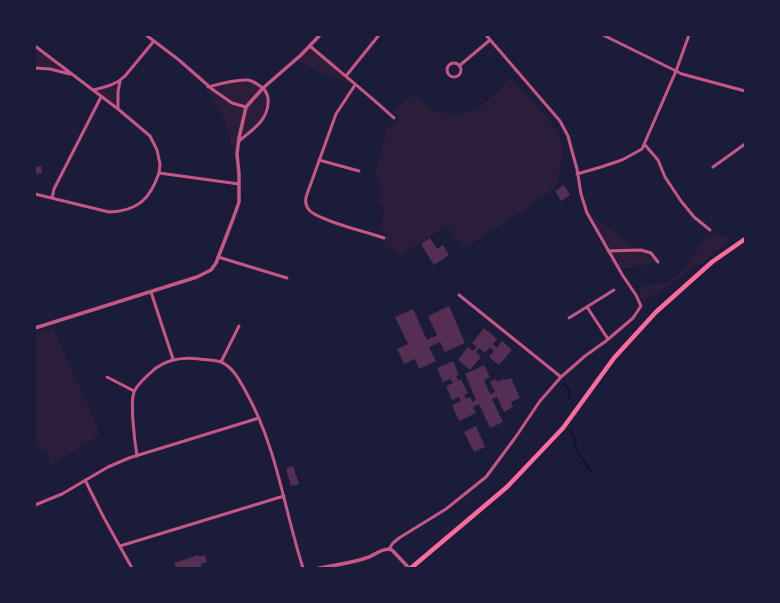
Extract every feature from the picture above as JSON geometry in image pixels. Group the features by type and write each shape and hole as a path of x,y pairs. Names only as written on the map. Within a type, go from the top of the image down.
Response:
{"main road":[{"path":"410,568 507,487 563,428 614,358 656,312 712,262 745,239"}],"street":[{"path":"146,35 196,74 208,87 232,103 246,107"},
{"path":"35,328 197,277 211,270 218,257 239,202 237,154 246,107 263,88 310,46 320,35"},
{"path":"346,76 379,35"},
{"path":"319,568 359,560 389,549 399,538 446,509 486,477 540,401 562,377 585,356 633,318 641,306 587,213 581,194 568,136 560,121 486,35"},
{"path":"603,35 688,77 745,91"},
{"path":"577,174 622,160 642,149 676,72 690,35"},
{"path":"460,66 490,40"},
{"path":"93,90 112,85 120,81 154,41"},
{"path":"310,46 394,118"},
{"path":"35,47 118,109 150,136 157,150 160,164 159,173 154,187 146,199 135,206 121,211 109,212 35,194"},
{"path":"455,64 460,66 461,72 459,75 453,77 449,75 449,66 455,64"},
{"path":"35,68 55,70 72,75"},
{"path":"208,87 237,80 248,80 255,82 266,92 268,101 265,116 258,126 239,141"},
{"path":"118,109 118,92 120,81"},
{"path":"355,85 336,114 306,196 306,204 310,211 322,218 384,238"},
{"path":"52,198 54,189 101,97"},
{"path":"713,167 745,144"},
{"path":"645,145 658,160 668,182 680,201 694,217 710,230"},
{"path":"319,160 359,171"},
{"path":"159,173 239,184"},
{"path":"608,251 640,250 651,253 658,262"},
{"path":"218,257 287,278"},
{"path":"569,318 614,290"},
{"path":"151,292 173,359"},
{"path":"459,295 562,377"},
{"path":"587,307 608,339"},
{"path":"221,362 239,326"},
{"path":"137,456 132,405 134,391 146,377 161,364 173,359 194,358 221,362 239,378 259,418 276,462 303,568"},
{"path":"107,377 134,391"},
{"path":"35,506 62,494 108,467 137,456 259,418"},
{"path":"85,480 132,568"},
{"path":"120,546 284,496"},
{"path":"389,549 392,550 410,568"}],"shaded area":[{"path":"310,46 355,85 320,73 296,59"},
{"path":"36,47 72,75 55,70 35,68"},
{"path":"510,78 542,111 550,121 561,141 563,153 556,187 527,208 464,249 447,226 400,256 382,243 387,235 379,231 384,216 382,215 384,210 382,209 383,205 377,203 381,189 375,175 380,151 389,125 392,127 399,118 394,111 414,94 433,111 460,115 479,107 495,94"},
{"path":"202,80 208,87 248,80 263,88 268,101 265,116 239,141 237,154 231,144 224,119"},
{"path":"120,81 118,109 93,90"},
{"path":"589,217 594,217 638,250 651,253 658,262 619,270"},
{"path":"715,233 733,237 704,261 651,297 644,300 640,296 640,287 670,281 687,265 707,235 710,234 713,236"},
{"path":"53,328 101,435 51,465 46,450 39,453 35,437 35,334"}],"building":[{"path":"41,166 42,173 35,174 35,167"},
{"path":"564,185 570,195 561,201 555,191"},
{"path":"430,238 437,249 443,245 449,255 434,265 421,244"},
{"path":"449,306 465,343 445,352 440,342 429,347 436,361 419,369 415,359 404,364 397,349 408,344 395,317 413,309 427,340 437,335 428,316"},
{"path":"484,328 497,339 493,344 497,348 502,341 512,350 499,365 489,357 494,351 490,347 485,353 479,348 476,352 481,357 470,370 458,360 468,347 473,351 477,347 472,343"},
{"path":"453,361 459,375 456,376 458,380 461,379 468,393 464,395 466,399 470,397 472,402 476,400 465,374 484,365 490,377 484,380 490,394 495,392 490,382 496,379 497,382 511,378 520,398 511,402 513,407 504,412 497,397 492,399 503,422 490,428 479,404 473,407 476,413 459,421 452,405 461,401 459,397 452,400 446,386 453,383 450,379 443,382 437,368"},
{"path":"476,426 485,447 474,452 464,432"},
{"path":"293,466 299,484 291,486 286,468"},
{"path":"198,555 199,557 205,555 207,562 201,564 202,568 176,568 174,563"}],"waterway":[{"path":"564,384 569,390 569,398"},
{"path":"570,430 575,439 576,450 593,474"}]}
